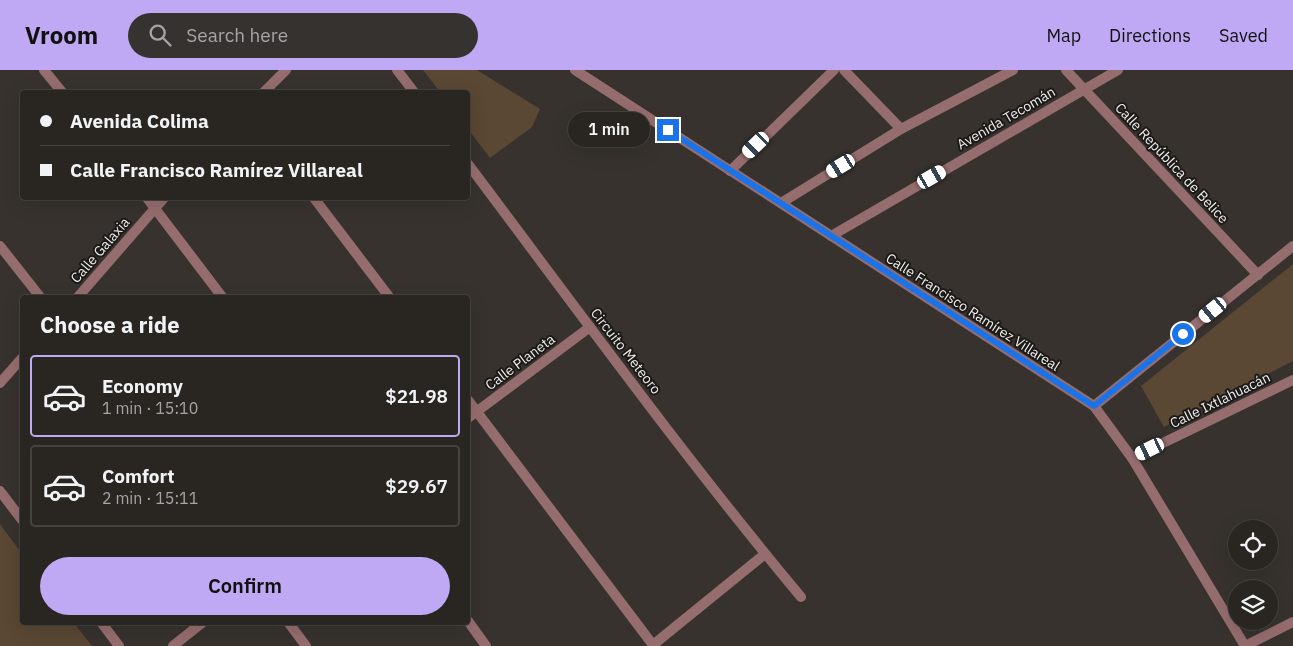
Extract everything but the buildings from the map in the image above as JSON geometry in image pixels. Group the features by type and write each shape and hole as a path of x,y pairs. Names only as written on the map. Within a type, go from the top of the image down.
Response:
{"street":[{"path":"44,70 60,90"},
{"path":"266,90 286,70"},
{"path":"397,70 412,90"},
{"name":"Calle Francisco Ramírez Villareal","path":"574,70 1094,406 1132,458 1245,646"},
{"path":"730,171 834,70"},
{"path":"844,70 901,130"},
{"path":"780,203 901,130 1013,70"},
{"name":"Calle República de Belice","path":"1066,70 1258,274"},
{"name":"Avenida Tecomán","path":"831,236 1118,70"},
{"name":"Circuito Meteoro","path":"470,167 590,327 765,554 801,597"},
{"path":"149,200 221,295"},
{"name":"Calle Galaxia","path":"80,295 162,200"},
{"path":"316,200 388,295"},
{"path":"0,246 39,295"},
{"path":"1094,406 1293,246"},
{"name":"Calle Planeta","path":"470,416 590,327"},
{"path":"0,383 20,360"},
{"name":"Calle Ixtlahuacán","path":"1132,458 1293,380"},
{"path":"470,403 653,645 765,554"},
{"path":"0,491 20,517"},
{"path":"1245,646 1293,622"},
{"path":"470,624 486,646"},
{"path":"103,625 119,646"},
{"path":"173,646 199,625"},
{"path":"290,625 306,646"}],"shaded area":[{"path":"423,70 477,70 540,109 532,127 490,158 470,132 470,90 438,90"},
{"path":"1293,264 1293,361 1164,427 1141,386"},
{"path":"0,524 20,551 20,625 76,625 92,646 0,646"}],"route":[{"path":"668,130 1094,406 1183,334"}]}
